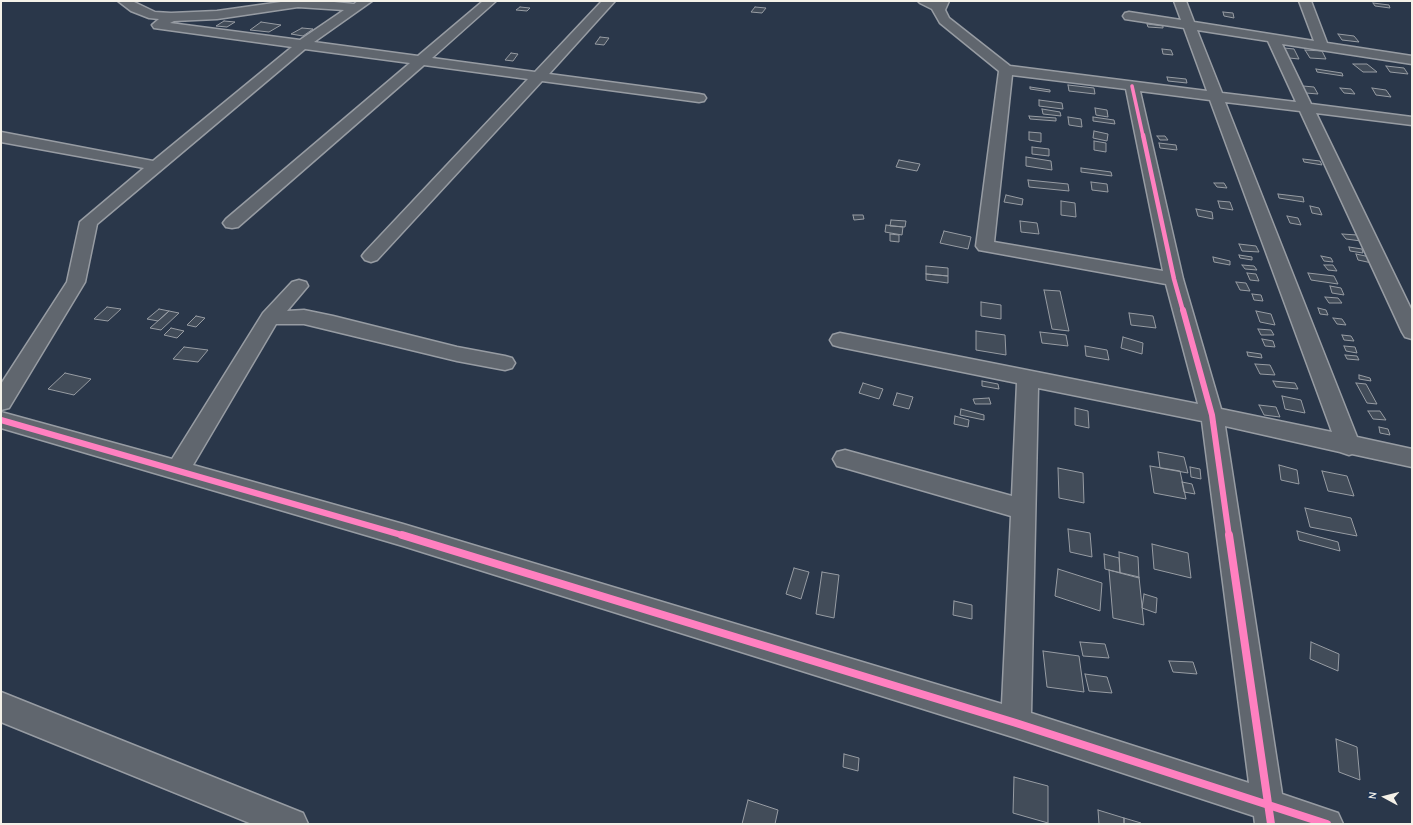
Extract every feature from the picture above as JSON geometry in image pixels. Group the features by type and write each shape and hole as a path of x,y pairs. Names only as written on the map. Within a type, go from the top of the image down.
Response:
{"street":[{"path":"124,1 135,8 154,16 171,17 217,15 298,4 318,4 356,8"},
{"path":"1,402 76,282 89,222 302,45 366,1"},
{"path":"232,223 490,1"},
{"path":"924,1 936,6 941,5 944,20 1006,70 1412,121"},
{"path":"1180,1 1349,446"},
{"path":"1305,1 1322,46"},
{"path":"371,256 539,76 603,2"},
{"path":"1129,16 1412,60"},
{"path":"171,17 158,26 698,98"},
{"path":"1274,38 1306,108 1407,315 1412,332"},
{"path":"1006,70 985,246 1174,279"},
{"path":"1132,86 1174,279 1212,415 1269,815"},
{"path":"1,137 156,166"},
{"path":"177,471 270,318 299,286"},
{"path":"270,318 304,318 333,323 457,354 506,363"},
{"path":"840,340 1212,415 1349,446 1412,458"},
{"path":"1016,723 1028,378"},
{"path":"1,420 403,535 1016,723 1269,815 1327,824"},
{"path":"845,459 1023,509"},
{"path":"1,707 292,824"}],"building":[{"path":"1373,3 1389,5 1390,8 1375,6"},
{"path":"520,7 530,8 527,11 516,10"},
{"path":"755,7 766,8 762,13 751,12"},
{"path":"1223,12 1233,13 1234,18 1224,16"},
{"path":"224,21 235,22 227,27 216,26"},
{"path":"261,22 281,25 269,32 250,30"},
{"path":"1147,24 1163,26 1163,28 1148,27"},
{"path":"302,28 313,29 303,36 291,34"},
{"path":"1338,34 1354,36 1359,42 1342,40"},
{"path":"600,37 609,38 604,45 595,44"},
{"path":"1284,48 1294,49 1299,59 1289,58"},
{"path":"1162,49 1171,50 1173,55 1163,54"},
{"path":"1305,50 1322,51 1326,59 1310,58"},
{"path":"511,53 518,54 513,61 505,60"},
{"path":"1353,64 1367,64 1377,72 1363,72"},
{"path":"1386,66 1404,68 1408,74 1390,72"},
{"path":"1316,69 1342,73 1343,76 1317,72"},
{"path":"1167,77 1186,79 1187,83 1168,81"},
{"path":"1068,85 1094,88 1095,94 1069,91"},
{"path":"1303,86 1314,87 1318,94 1306,93"},
{"path":"1030,87 1050,90 1050,92 1030,89"},
{"path":"1340,88 1351,89 1355,94 1344,93"},
{"path":"1372,88 1386,90 1391,97 1376,95"},
{"path":"1039,100 1062,103 1063,109 1039,106"},
{"path":"1095,108 1107,110 1108,117 1096,115"},
{"path":"1042,109 1060,112 1061,116 1043,114"},
{"path":"1029,116 1056,118 1056,121 1030,119"},
{"path":"1068,117 1081,119 1082,127 1069,125"},
{"path":"1093,117 1114,120 1115,124 1093,121"},
{"path":"1094,131 1108,134 1107,141 1093,138"},
{"path":"1029,132 1041,133 1041,142 1029,140"},
{"path":"1157,136 1165,136 1168,140 1160,140"},
{"path":"1094,141 1106,143 1106,152 1094,150"},
{"path":"1159,143 1176,145 1177,150 1160,148"},
{"path":"1032,147 1049,149 1049,156 1032,154"},
{"path":"1026,157 1051,161 1052,170 1026,166"},
{"path":"1303,159 1320,161 1322,165 1304,162"},
{"path":"899,160 920,164 917,171 896,167"},
{"path":"1081,168 1111,172 1112,176 1081,172"},
{"path":"1028,180 1068,184 1069,191 1029,187"},
{"path":"1091,182 1107,184 1108,192 1092,190"},
{"path":"1214,183 1224,183 1227,188 1217,187"},
{"path":"1278,194 1303,197 1304,202 1279,198"},
{"path":"1006,195 1023,199 1022,205 1004,202"},
{"path":"1061,201 1075,203 1076,217 1061,215"},
{"path":"1218,201 1230,202 1233,210 1220,208"},
{"path":"1310,206 1319,208 1322,215 1312,213"},
{"path":"1196,209 1212,212 1213,219 1198,216"},
{"path":"853,215 863,215 864,219 854,220"},
{"path":"1287,216 1298,218 1301,225 1290,223"},
{"path":"891,220 906,221 905,227 890,226"},
{"path":"1020,221 1037,223 1039,234 1021,232"},
{"path":"886,225 903,227 902,235 885,232"},
{"path":"944,231 971,237 968,249 940,243"},
{"path":"890,234 899,235 899,242 890,241"},
{"path":"1342,234 1357,235 1361,241 1346,239"},
{"path":"1239,244 1256,246 1259,252 1242,251"},
{"path":"1349,247 1362,249 1363,253 1350,251"},
{"path":"1356,254 1370,257 1372,263 1358,260"},
{"path":"1239,255 1252,257 1252,260 1240,258"},
{"path":"1321,256 1331,258 1333,262 1324,261"},
{"path":"1213,257 1230,261 1230,265 1214,262"},
{"path":"1242,265 1254,266 1257,270 1245,269"},
{"path":"1324,265 1333,265 1337,271 1328,270"},
{"path":"926,266 948,268 948,276 926,274"},
{"path":"1247,273 1256,274 1259,281 1250,280"},
{"path":"1308,273 1334,276 1338,284 1311,280"},
{"path":"926,274 948,276 948,283 926,280"},
{"path":"1236,282 1246,283 1250,291 1240,290"},
{"path":"1330,286 1341,288 1344,295 1332,293"},
{"path":"1044,290 1060,291 1069,331 1052,329"},
{"path":"1252,294 1261,295 1263,301 1254,300"},
{"path":"1325,297 1338,298 1342,303 1329,303"},
{"path":"981,302 1001,305 1001,319 981,316"},
{"path":"107,307 121,309 108,321 94,319"},
{"path":"1318,308 1326,310 1328,315 1320,314"},
{"path":"159,309 169,311 158,321 147,319"},
{"path":"169,311 179,313 161,330 150,328"},
{"path":"1256,311 1271,314 1275,325 1260,322"},
{"path":"1129,313 1153,316 1156,328 1131,325"},
{"path":"196,316 205,318 196,327 187,325"},
{"path":"1333,318 1342,319 1346,325 1337,324"},
{"path":"171,328 184,331 177,338 164,335"},
{"path":"1258,329 1271,330 1274,335 1261,335"},
{"path":"976,331 1005,335 1006,355 976,350"},
{"path":"1040,332 1066,335 1068,346 1042,343"},
{"path":"1342,335 1351,336 1354,341 1344,340"},
{"path":"1123,337 1143,343 1142,354 1121,348"},
{"path":"1262,339 1273,341 1275,347 1265,346"},
{"path":"1085,346 1107,350 1109,360 1086,356"},
{"path":"1344,346 1355,347 1357,353 1346,351"},
{"path":"184,347 208,350 198,362 173,359"},
{"path":"1247,352 1261,354 1262,358 1248,356"},
{"path":"1345,355 1357,356 1359,360 1347,359"},
{"path":"1255,364 1270,365 1275,375 1260,374"},
{"path":"65,373 91,379 74,395 48,389"},
{"path":"1359,375 1370,378 1371,381 1359,379"},
{"path":"982,381 998,384 999,389 982,386"},
{"path":"1273,381 1295,383 1298,389 1276,387"},
{"path":"863,383 883,389 879,399 859,393"},
{"path":"1356,383 1366,384 1377,404 1367,403"},
{"path":"897,393 913,397 909,409 893,405"},
{"path":"1282,396 1301,400 1305,413 1285,409"},
{"path":"989,398 991,404 975,404 973,399"},
{"path":"1259,405 1276,407 1280,417 1264,415"},
{"path":"1075,408 1088,411 1089,428 1075,425"},
{"path":"961,409 984,415 984,420 960,415"},
{"path":"1368,411 1380,411 1386,420 1373,419"},
{"path":"955,416 969,420 968,427 954,424"},
{"path":"1379,427 1388,429 1390,435 1380,433"},
{"path":"1158,452 1184,457 1188,473 1160,468"},
{"path":"1279,465 1297,470 1299,484 1281,480"},
{"path":"1150,466 1180,471 1186,499 1154,493"},
{"path":"1190,467 1200,469 1201,479 1191,477"},
{"path":"1058,468 1083,473 1084,503 1059,498"},
{"path":"1322,471 1347,476 1354,496 1328,491"},
{"path":"1182,482 1192,484 1195,494 1184,492"},
{"path":"1305,508 1351,518 1357,536 1310,527"},
{"path":"1068,529 1090,533 1092,557 1070,552"},
{"path":"1297,531 1338,542 1340,551 1299,540"},
{"path":"1152,544 1188,553 1191,578 1154,569"},
{"path":"1119,552 1138,557 1139,578 1120,573"},
{"path":"1104,554 1119,558 1120,573 1105,569"},
{"path":"794,568 809,572 801,599 786,594"},
{"path":"1058,569 1102,583 1100,611 1055,596"},
{"path":"1109,570 1139,577 1144,625 1113,618"},
{"path":"822,572 839,575 834,618 816,614"},
{"path":"1144,594 1157,598 1156,613 1142,608"},
{"path":"954,601 972,605 972,619 953,615"},
{"path":"1080,642 1105,644 1109,658 1083,656"},
{"path":"1311,642 1339,654 1338,671 1310,659"},
{"path":"1043,651 1079,656 1084,692 1047,687"},
{"path":"1169,661 1193,662 1197,674 1173,672"},
{"path":"1085,674 1107,677 1112,693 1089,691"},
{"path":"1336,739 1357,747 1360,780 1339,772"},
{"path":"844,754 859,758 858,771 843,767"},
{"path":"1014,777 1048,786 1048,823 1013,813"},
{"path":"748,800 778,810 775,824 742,824"},
{"path":"1098,810 1124,818 1124,824 1099,824"},
{"path":"1124,818 1141,823 1141,824 1124,824"}],"cycle path":[{"path":"1132,86 1174,279 1212,415 1271,824"},
{"path":"1,420 403,535 1016,723 1327,824"}]}
